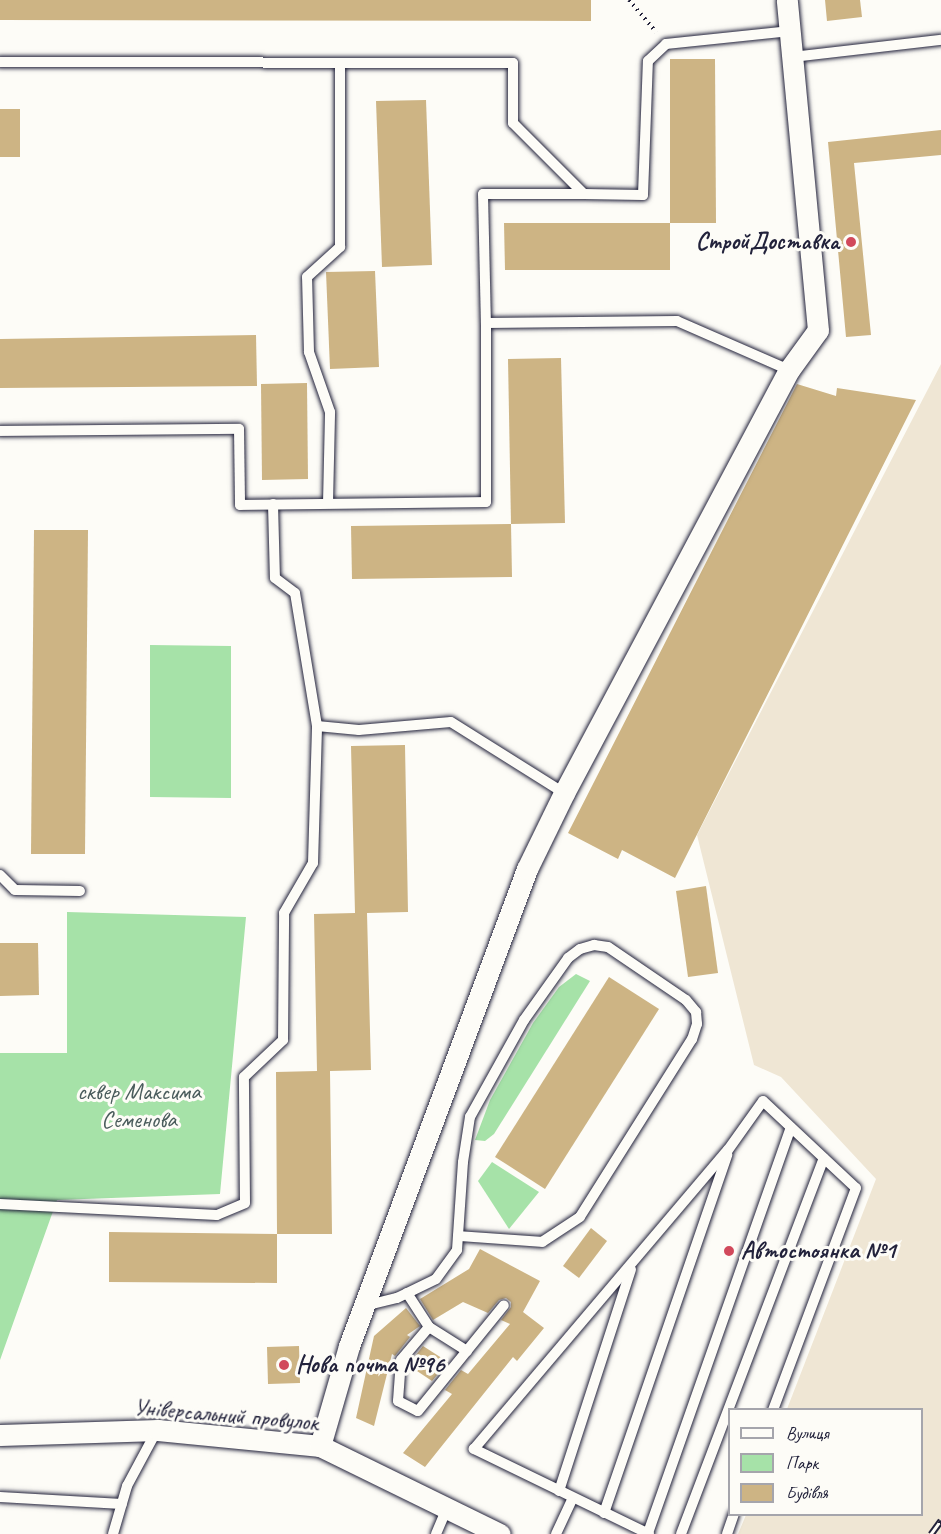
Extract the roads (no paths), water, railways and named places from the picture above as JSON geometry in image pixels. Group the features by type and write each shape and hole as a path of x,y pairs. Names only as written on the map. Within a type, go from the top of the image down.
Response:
{"street":[{"path":"320,1446 363,1306 527,869 564,794 789,370 818,330 787,0"},
{"name":"Універсальний провулок","path":"0,1436 158,1430 320,1446 500,1534"}],"lane":[{"path":"0,431 239,429 240,505 486,502 483,194 643,195 648,61 666,44 790,32"},
{"path":"792,57 941,40"},
{"path":"0,62 513,63 513,123 584,194"},
{"path":"328,503 330,412 309,352 307,277 340,247 340,64"},
{"path":"486,323 677,321 789,370"},
{"path":"0,1204 217,1215 245,1203 244,1077 283,1040 284,913 313,863 317,726 295,593 275,578 273,504"},
{"path":"317,726 359,730 451,722 564,794"},
{"path":"0,875 15,890 80,891"},
{"path":"363,1306 407,1293 436,1279 457,1250 462,1162 470,1117 524,1020 568,958 580,949 594,945 608,947 686,1000 696,1012 697,1024 692,1039 580,1217 542,1242 458,1236"},
{"path":"774,1408 856,1188 763,1101 728,1150 474,1449 648,1534 791,1128"},
{"path":"604,1513 728,1150"},
{"path":"729,1408 824,1158"},
{"path":"559,1491 633,1263"},
{"path":"407,1293 429,1327 467,1351"},
{"path":"429,1327 401,1360 398,1401 418,1412 504,1305"},
{"path":"681,1534 728,1410"},
{"path":"113,1534 127,1486 158,1430"},
{"path":"0,1497 122,1503"},
{"path":"556,1534 573,1498"},
{"path":"436,1534 447,1508"},
{"path":"727,1534 734,1516"}],"railway":[{"path":"931,1534 941,1520"}],"place":[{"name":"СтройДоставка","path":"851,242"},
{"name":"Автостоянка №1","path":"729,1251"},
{"name":"Нова почта №96","path":"284,1365"}],"park label":[{"name":"сквер Максима Семенова","path":"139,1106"}]}
